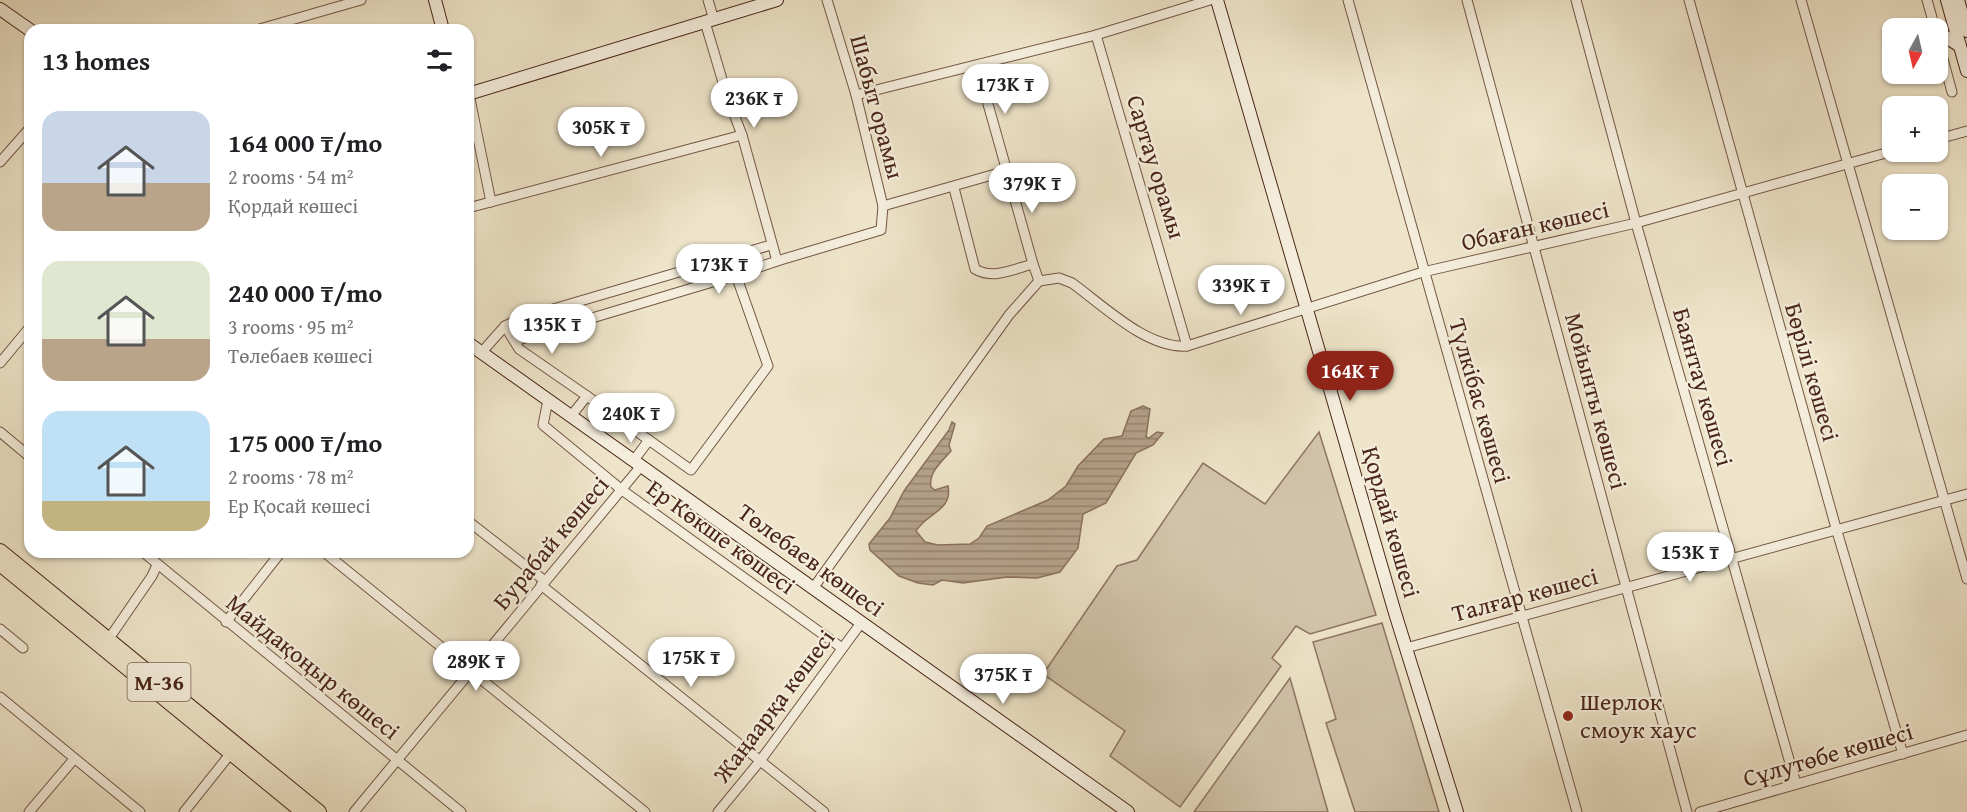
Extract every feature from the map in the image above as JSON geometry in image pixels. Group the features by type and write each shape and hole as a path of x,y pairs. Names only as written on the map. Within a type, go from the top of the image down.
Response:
{"main road":[{"name":"M-36","path":"0,551 319,812"},
{"name":"M-36","path":"0,564 303,812"}],"street":[{"path":"277,24 361,0"},
{"path":"435,0 441,24"},
{"path":"708,0 710,21 727,96 742,135 777,261"},
{"path":"474,92 777,0"},
{"name":"Шабыт орамы","path":"827,0 856,95 883,206 954,188 1006,171"},
{"path":"856,95 1096,34 1210,0"},
{"name":"Қордай көшесі","path":"1217,0 1406,648 1457,812"},
{"name":"Түлкібас көшесі","path":"1348,0 1577,812"},
{"name":"Мойынты көшесі","path":"1467,0 1687,812"},
{"name":"Баянтау көшесі","path":"1576,0 1636,223 1796,784"},
{"name":"Бөрілі көшесі","path":"1689,0 1836,528 1903,754"},
{"path":"1801,0 1846,164 1967,579"},
{"path":"1927,0 1932,18"},
{"path":"1947,0 1967,70"},
{"path":"1958,0 1967,31"},
{"path":"0,9 24,26"},
{"name":"Сартау орамы","path":"1096,34 1187,346"},
{"path":"1948,38 1960,46"},
{"path":"977,65 1039,281"},
{"path":"1948,77 1952,92"},
{"path":"474,122 491,202"},
{"path":"1948,136 1967,131"},
{"path":"0,162 24,135"},
{"path":"474,206 742,135"},
{"name":"Обаған көшесі","path":"1187,346 1424,272 1636,223 1882,154"},
{"path":"954,188 975,269 984,274 994,275 1033,264"},
{"path":"515,341 880,230 883,206"},
{"path":"481,353 506,326 771,244"},
{"path":"676,273 683,291"},
{"path":"506,326 519,349 691,471 768,366 736,275"},
{"path":"814,587 1009,315 1039,281 1059,278 1072,283 1149,338 1170,347 1187,346"},
{"path":"0,363 24,334"},
{"name":"Төлебаев көшесі","path":"474,348 1128,812"},
{"path":"571,416 587,396"},
{"name":"Ер Көкше көшесі","path":"548,400 543,425 622,490 842,648"},
{"path":"0,432 24,452"},
{"name":"Бурабай көшесі","path":"354,812 622,490 649,440"},
{"name":"Талғар көшесі","path":"1406,648 1836,528 1967,494"},
{"path":"474,525 824,812"},
{"name":"Майдақоңыр көшесі","path":"149,558 461,812"},
{"path":"226,622 276,558"},
{"path":"331,558 645,812"},
{"path":"108,640 152,576 157,565"},
{"name":"Жаңаарқа көшесі","path":"718,812 760,761 861,623"},
{"path":"0,628 23,648"},
{"path":"0,697 140,812"},
{"name":"Сұлутөбе көшесі","path":"1700,812 1967,735"},
{"path":"184,812 231,753"},
{"path":"29,812 74,759"}],"shaded area":[{"path":"1143,406 1150,409 1146,437 1149,438 1157,432 1163,433 1153,445 1136,453 1106,503 1083,514 1078,548 1060,572 1037,578 1007,577 963,583 942,580 933,585 918,583 899,576 870,550 869,544 890,518 904,491 949,430 952,422 955,424 949,445 951,451 936,468 931,482 931,487 935,490 948,486 947,501 916,531 925,542 938,545 970,544 979,538 987,526 1048,500 1066,486 1078,466 1104,439 1122,436 1131,411"},
{"path":"1319,432 1376,615 1310,634 1296,626 1272,658 1281,666 1180,807 1110,756 1125,731 1043,674 1117,566 1137,560 1203,463 1265,504"},
{"path":"1382,623 1439,812 1355,812 1326,723 1336,719 1313,642"},
{"path":"1290,678 1328,812 1194,812"}],"place":[{"name":"Шерлок смоук хаус","path":"1568,716"}]}
